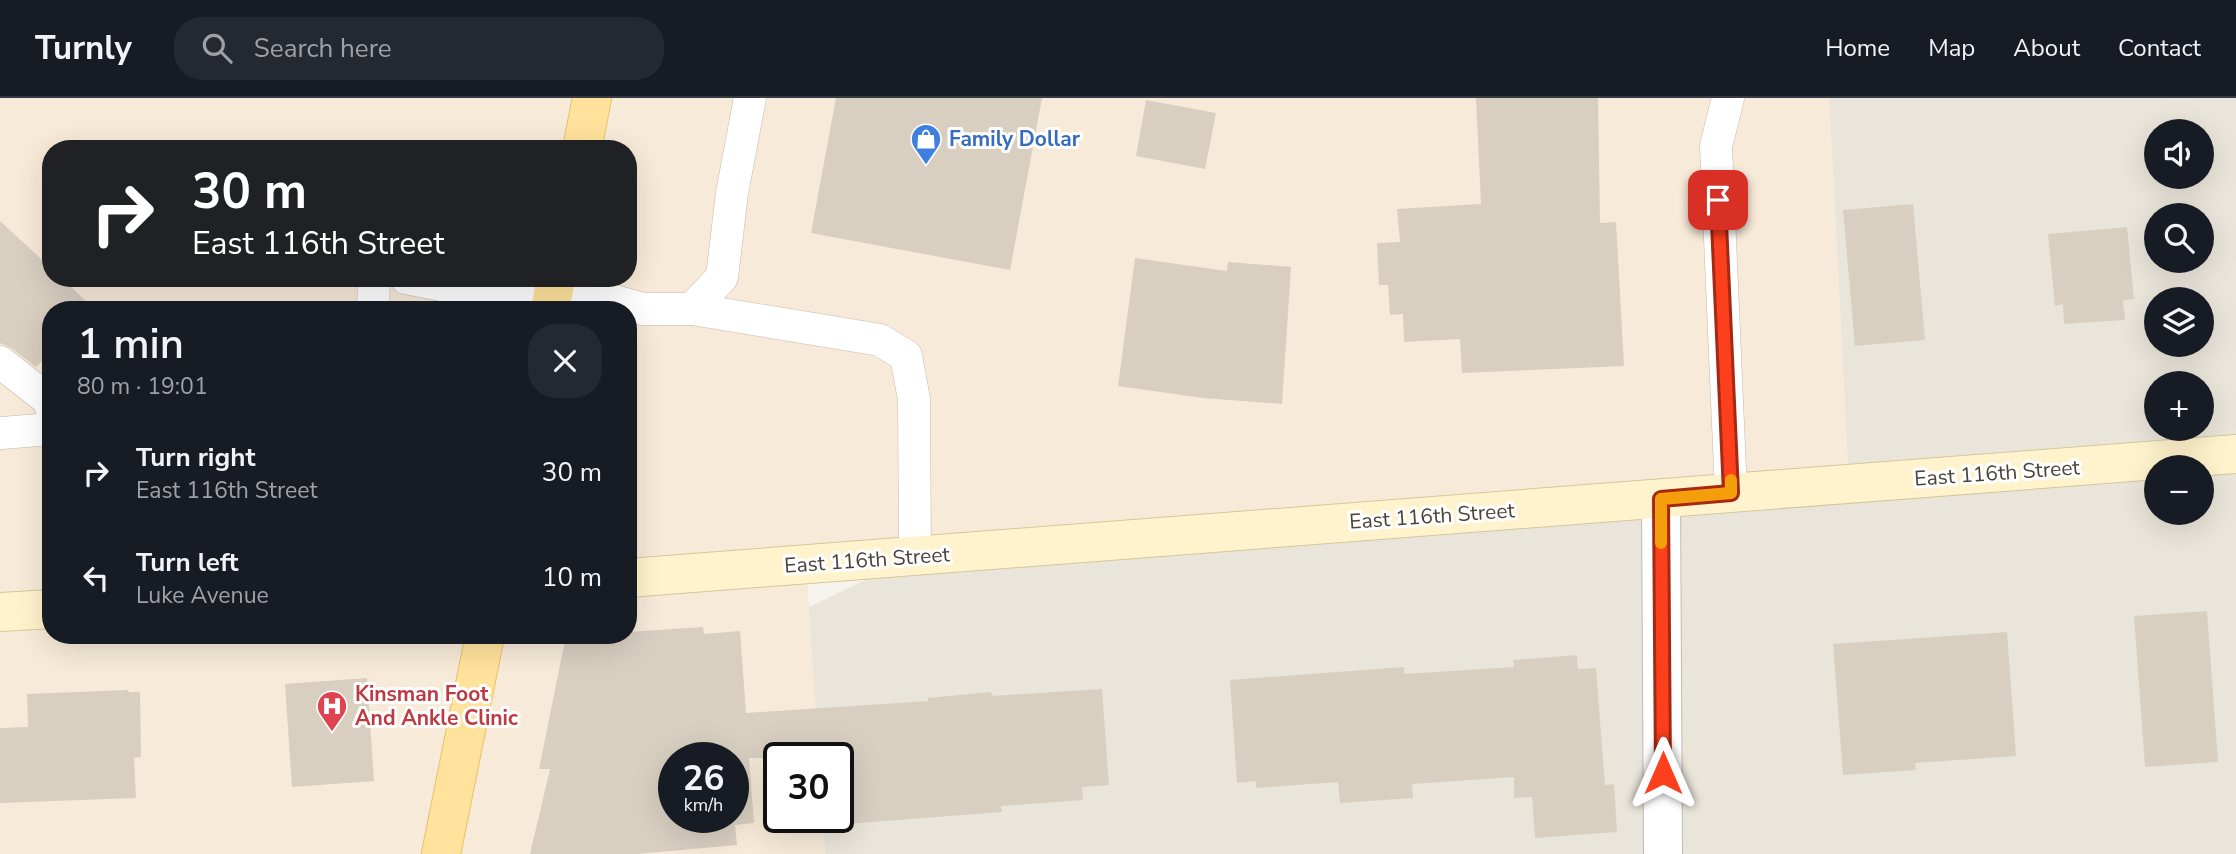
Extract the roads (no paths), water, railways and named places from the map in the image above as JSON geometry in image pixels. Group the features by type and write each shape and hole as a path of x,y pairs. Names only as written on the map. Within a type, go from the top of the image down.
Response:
{"main road":[{"path":"584,140 592,98"},
{"name":"East 116th Street","path":"637,577 2236,454"},
{"path":"0,612 42,610"},
{"path":"441,854 483,644"}],"street":[{"path":"1661,499 1663,854"}],"lane":[{"path":"692,309 722,277 732,192 750,98"},
{"path":"1728,98 1716,146 1731,493"},
{"path":"484,287 592,301"},
{"path":"637,308 692,309 880,340 906,356 914,399 915,556"},
{"path":"0,362 42,395"},
{"path":"2,433 42,430"}],"place":[{"name":"Family Dollar","path":"926,166"},
{"name":"Kinsman Foot And Ankle Clinic","path":"332,733"}]}
